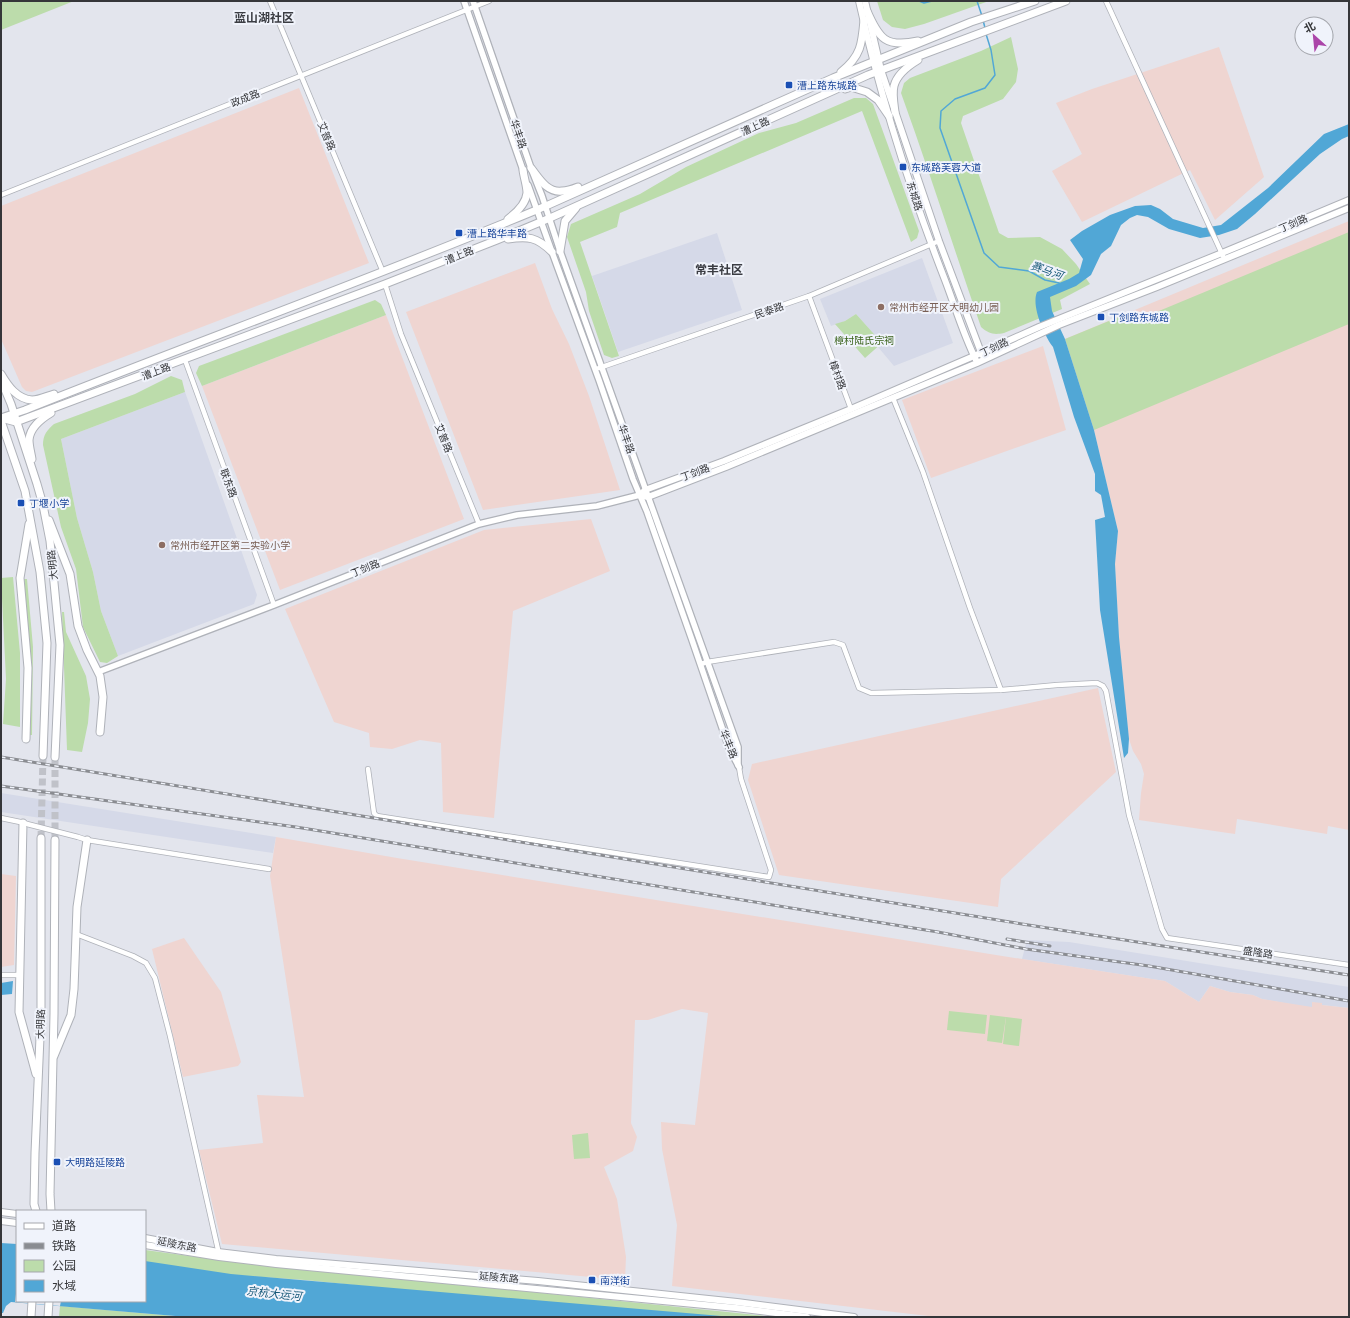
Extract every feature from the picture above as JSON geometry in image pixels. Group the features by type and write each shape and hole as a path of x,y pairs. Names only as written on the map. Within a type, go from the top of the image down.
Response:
{"main road":[{"name":"东城路","path":"859,1 931,244 974,356 980,362"},
{"name":"东城路","path":"865,1 876,61"},
{"name":"漕上路","path":"1,419 383,272 500,225 833,78 971,22 1035,1"},
{"name":"漕上路","path":"16,422 185,360 498,240 879,71 1066,1"},
{"path":"867,11 875,29 881,37 891,42 904,44 943,34"},
{"path":"833,78 848,66 860,49 864,20"},
{"path":"892,114 894,86 899,76 907,67 927,54"},
{"path":"820,97 851,87 867,92 878,100 892,114"},
{"name":"东城路","path":"892,114 981,352 980,362"},
{"path":"527,169 552,190 562,191 597,182"},
{"path":"500,225 514,215 522,205 527,194 527,169"},
{"name":"丁剑路","path":"1223,256 1349,200"},
{"path":"560,251 565,221 581,203"},
{"name":"丁剑路","path":"645,490 724,461 981,352 1040,330 1223,256 1349,208"},
{"path":"498,240 522,237 536,239 552,252"},
{"name":"丁剑路","path":"640,496 648,497 726,467 980,362 1040,330"},
{"path":"1,374 15,393 24,398 33,400 87,385"},
{"name":"大明路","path":"1,380 14,414 43,505 50,541 60,645 55,757"},
{"path":"34,477 29,439 33,428 42,418 66,404"},
{"path":"1,419 16,422"},
{"name":"大明路","path":"1,419 25,491 40,572 47,643 43,756"},
{"path":"640,496 645,490"},
{"path":"43,505 70,574 78,626 87,650 100,676 103,698 100,732"},
{"path":"26,739 28,668 20,578 30,518"},
{"path":"25,823 19,1012 38,1081"},
{"name":"大明路","path":"36,1210 34,1204 35,1153 41,1014 41,838"},
{"name":"大明路","path":"51,1210 55,840"},
{"path":"52,1059 71,1014 74,990 77,907 87,840"},
{"path":"1,1212 16,1214"},
{"path":"1,1221 16,1223"},
{"name":"延陵东路","path":"146,1238 219,1255 546,1281 737,1302 854,1317"},
{"name":"延陵东路","path":"146,1245 292,1265 736,1308 807,1317"},
{"path":"31,1317 32,1302"},
{"path":"48,1317 49,1303"}],"street":[{"name":"艾普路","path":"270,1 383,272"},
{"name":"华丰路","path":"464,1 527,169 546,206 560,251 738,747 739,767"},
{"name":"政成路","path":"1,195 468,10 474,4 489,1"},
{"path":"1106,1 1223,256"},
{"name":"华丰路","path":"474,4 527,169 536,210 596,370 701,664 729,748 739,767"},
{"name":"民泰路","path":"596,370 810,296 939,241"},
{"name":"艾普路","path":"386,284 401,334 479,524"},
{"name":"樟村路","path":"810,296 851,408"},
{"name":"联东路","path":"185,360 274,605"},
{"path":"701,664 834,642 843,645 859,688 871,693 1001,690 970,608 924,472 893,398"},
{"name":"丁剑路","path":"98,672 274,605 479,524 517,515 597,506 640,496"},
{"name":"盛隆路","path":"1001,690 1097,683 1103,686 1106,691 1129,815 1162,928 1167,938 1349,965"},
{"path":"368,770 374,813 377,816 769,877 771,870 741,779 739,767"},
{"path":"1,818 87,840 269,869"},
{"path":"76,934 133,956 146,963 155,978 170,1036 219,1255"},
{"path":"1,975 19,975"}],"shaded area":[{"path":"1219,47 1264,177 1215,220 1190,170 1082,222 1052,171 1082,154 1056,103 1092,89"},
{"path":"299,88 369,263 32,392 26,391 22,387 1,339 1,206"},
{"path":"1349,221 1349,830 1328,826 1327,834 1237,819 1235,834 1139,820 1144,774 1129,739 1123,688 1115,564 1118,531 1094,430 1065,339"},
{"path":"717,233 742,310 618,352 592,276"},
{"name":"常州市经开区大明幼儿园","path":"922,258 953,343 894,366 878,347 882,343 856,314 845,321 831,326 820,299"},
{"path":"535,263 552,309 569,344 589,396 620,490 483,510 406,312"},
{"path":"386,315 464,519 280,590 202,386"},
{"path":"1043,346 1066,430 931,478 902,400"},
{"name":"常州市经开区第二实验小学","path":"185,392 257,595 254,604 118,656 101,611 93,572 77,518 61,439"},
{"path":"591,519 610,571 513,611 494,818 443,812 441,743 420,740 392,749 370,747 369,733 334,722 285,609 484,530"},
{"path":"1098,688 1116,772 1001,879 998,907 779,875 748,780 752,764"},
{"path":"1,793 276,837 273,853 1,812"},
{"path":"276,837 397,858 1165,981 1199,1002 1210,986 1230,992 1253,995 1262,999 1293,1004 1312,1007 1312,1002 1322,1003 1322,1005 1349,1008 1349,1317 937,1317 672,1286 677,1225 662,1149 661,1122 695,1125 708,1013 682,1009 648,1020 635,1020 631,1123 637,1137 633,1151 604,1167 617,1199 626,1257 625,1280 222,1244 199,1150 263,1143 257,1095 304,1097 270,876"},
{"path":"1,874 16,876 14,965 1,967"},
{"path":"184,938 221,992 241,1062 238,1066 183,1077 152,949"},
{"path":"1027,940 1069,942 1349,987 1349,1008 1322,1005 1312,1002 1312,1008 1262,999 1253,995 1230,992 1210,986 1199,1002 1165,981 1022,959"}],"green space":[{"path":"1,1 74,1 1,30"},
{"path":"877,1 989,1 924,24 905,29 892,27 883,20"},
{"path":"1011,37 1018,69 1016,82 1003,99 963,116 961,123 999,233 1008,238 1040,237 1062,249 1076,264 1090,284 1060,300 1062,309 1004,333 994,334 989,333 981,327 901,93 904,83 910,78 981,51"},
{"path":"854,98 866,98 873,104 919,231 917,238 911,242 862,111 620,213 617,227 580,242 619,356 612,358 604,355 589,311 586,292 567,237 571,224 640,194 686,167 759,133 796,123"},
{"path":"1349,232 1349,324 1094,430 1065,339 1126,314 1130,323"},
{"path":"375,300 381,304 386,315 202,386 196,373 199,366"},
{"name":"樟村陆氏宗祠","path":"856,314 882,343 865,358 835,324 845,321"},
{"path":"171,376 182,380 185,392 61,439 77,518 93,572 101,611 118,656 107,663 100,662 83,627 76,569 61,527 43,445 44,438 47,431 54,424 135,394"},
{"path":"13,577 20,653 20,727 3,724 6,679 1,578"},
{"path":"24,579 27,579 33,647 32,735 30,735 31,679"},
{"path":"62,612 64,612 66,632 86,676 90,699 88,723 82,752 67,750"},
{"path":"949,1011 987,1015 985,1034 947,1030"},
{"path":"990,1015 1006,1017 1002,1043 987,1041"},
{"path":"1006,1017 1022,1019 1019,1046 1003,1044"},
{"path":"588,1133 590,1158 574,1159 572,1135"},
{"path":"146,1250 212,1259 775,1317 694,1317 471,1297 305,1280 230,1275 146,1262"},
{"path":"60,1306 187,1317 59,1317"}],"water":[{"path":"1349,124 1349,136 1320,154 1237,229 1219,235 1200,238 1169,229 1148,217 1137,215 1121,225 1111,246 1101,254 1091,275 1076,286 1050,297 1052,311 1065,339 1094,430 1118,531 1115,564 1119,637 1129,739 1128,753 1124,758 1100,610 1095,520 1105,517 1101,495 1095,491 1095,474 1074,417 1053,347 1039,320 1036,305 1037,292 1069,279 1079,273 1083,259 1070,240 1082,231 1110,215 1135,206 1151,205 1160,209 1173,219 1203,228 1221,225 1268,188 1324,134"},
{"path":"13,981 12,994 1,995 1,983"},
{"name":"京杭大运河","path":"1,1243 16,1244 16,1302 146,1302 146,1261 231,1274 733,1317 187,1317 11,1302 6,1306 3,1313 1,1313"}],"pier":[{"path":"16,1294 16,1302 61,1302 60,1306 15,1302"}],"waterway":[{"name":"赛马河","path":"919,1 924,3 932,1"},
{"name":"赛马河","path":"977,1 982,16"},
{"name":"赛马河","path":"983,20 985,28"},
{"name":"赛马河","path":"986,34 991,50 995,75 985,88 955,99 941,111 940,128 984,253 999,267 1029,271 1045,280 1059,283"}],"tunnel":[{"path":"41,838 43,756"},
{"path":"55,757 55,840"}],"railway":[{"path":"1,757 1022,924 1349,975"},
{"path":"1,786 296,827 938,932 1026,949 1149,966 1349,1001"},
{"path":"1007,939 1050,946"}],"place":[{"name":"漕上路东城路","path":"789,85"},
{"name":"东城路芙蓉大道","path":"903,167"},
{"name":"漕上路华丰路","path":"459,233"},
{"name":"常州市经开区大明幼儿园","path":"881,307"},
{"name":"丁剑路东城路","path":"1101,317"},
{"name":"丁堰小学","path":"21,503"},
{"name":"常州市经开区第二实验小学","path":"162,545"},
{"name":"大明路延陵路","path":"57,1162"},
{"name":"南洋街","path":"592,1280"}],"district":[{"name":"蓝山湖社区","path":"264,17"},
{"name":"常丰社区","path":"719,269"}]}
